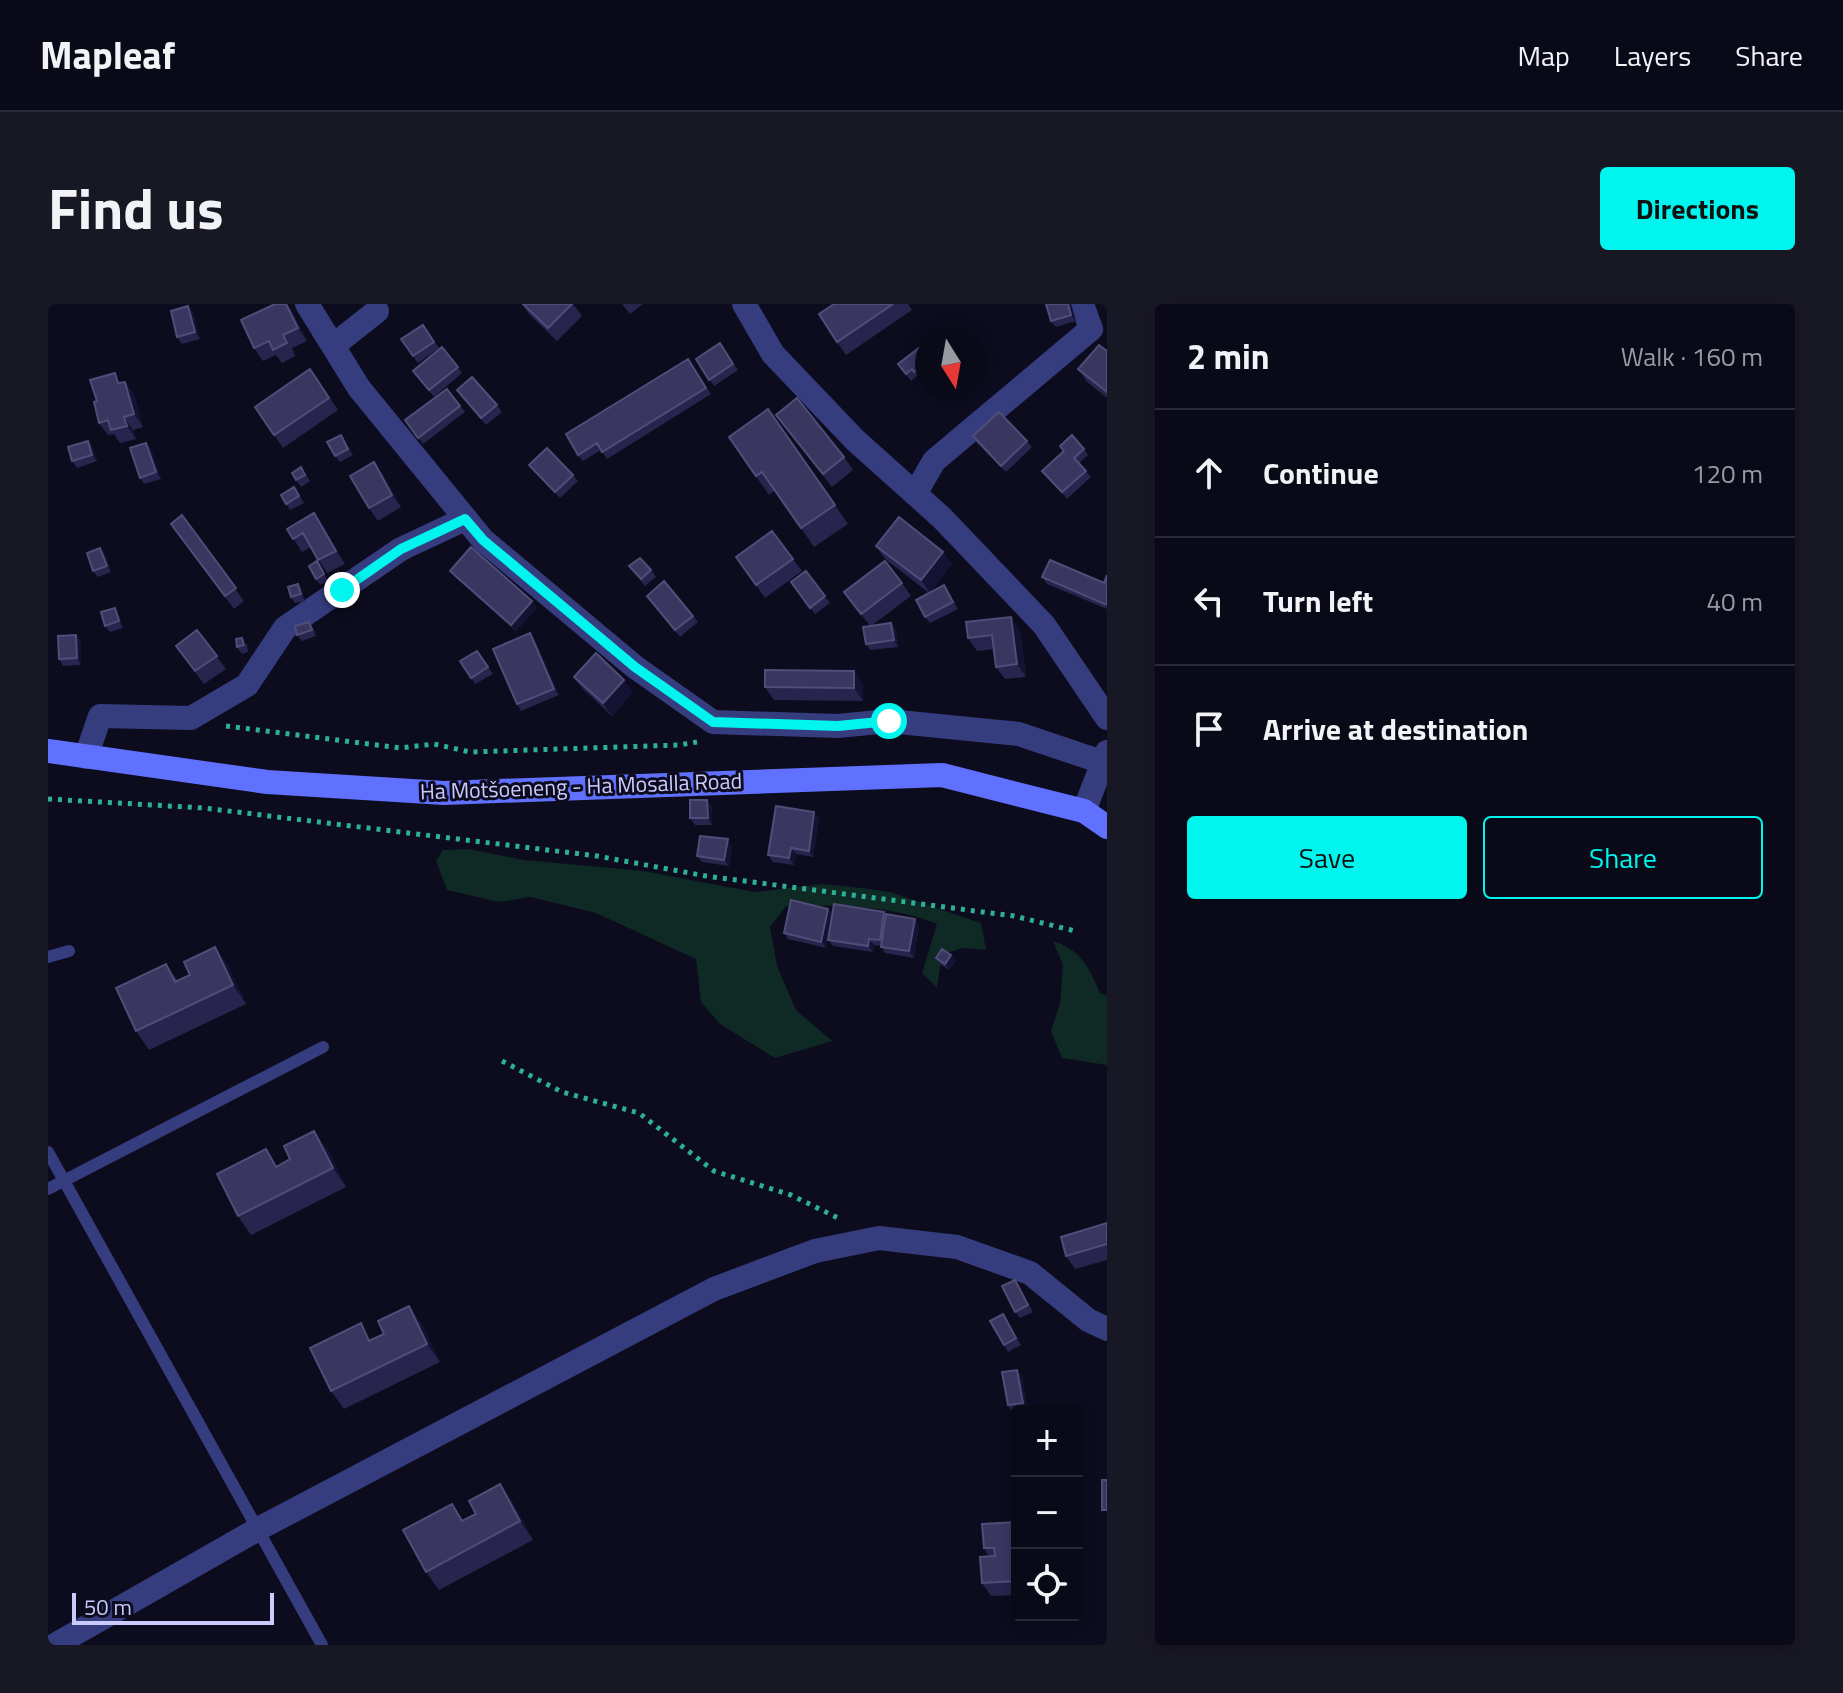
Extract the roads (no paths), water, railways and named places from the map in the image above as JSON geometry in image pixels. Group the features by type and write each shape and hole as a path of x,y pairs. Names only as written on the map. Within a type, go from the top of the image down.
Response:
{"main road":[{"name":"Ha Motšoeneng - Ha Mosalla Road","path":"48,751 267,782 444,793 942,775 1084,811 1107,827"}],"street":[{"path":"307,304 359,388 483,540 635,667 713,722 838,726 889,721 1019,734 1104,757 1084,811"},
{"path":"744,304 773,354 855,440 915,494 1044,625 1107,718"},
{"path":"915,494 934,461 1091,329 1082,304"},
{"path":"334,345 377,311"},
{"path":"86,757 100,716 191,718 247,685 285,628 401,549 465,519"},
{"path":"55,1645 260,1528 714,1289 815,1251 879,1238 957,1247 1030,1273 1088,1320 1107,1329"}],"lane":[{"path":"48,957 69,951"},
{"path":"48,1189 323,1047"},
{"path":"48,1152 260,1528 322,1645"}]}
